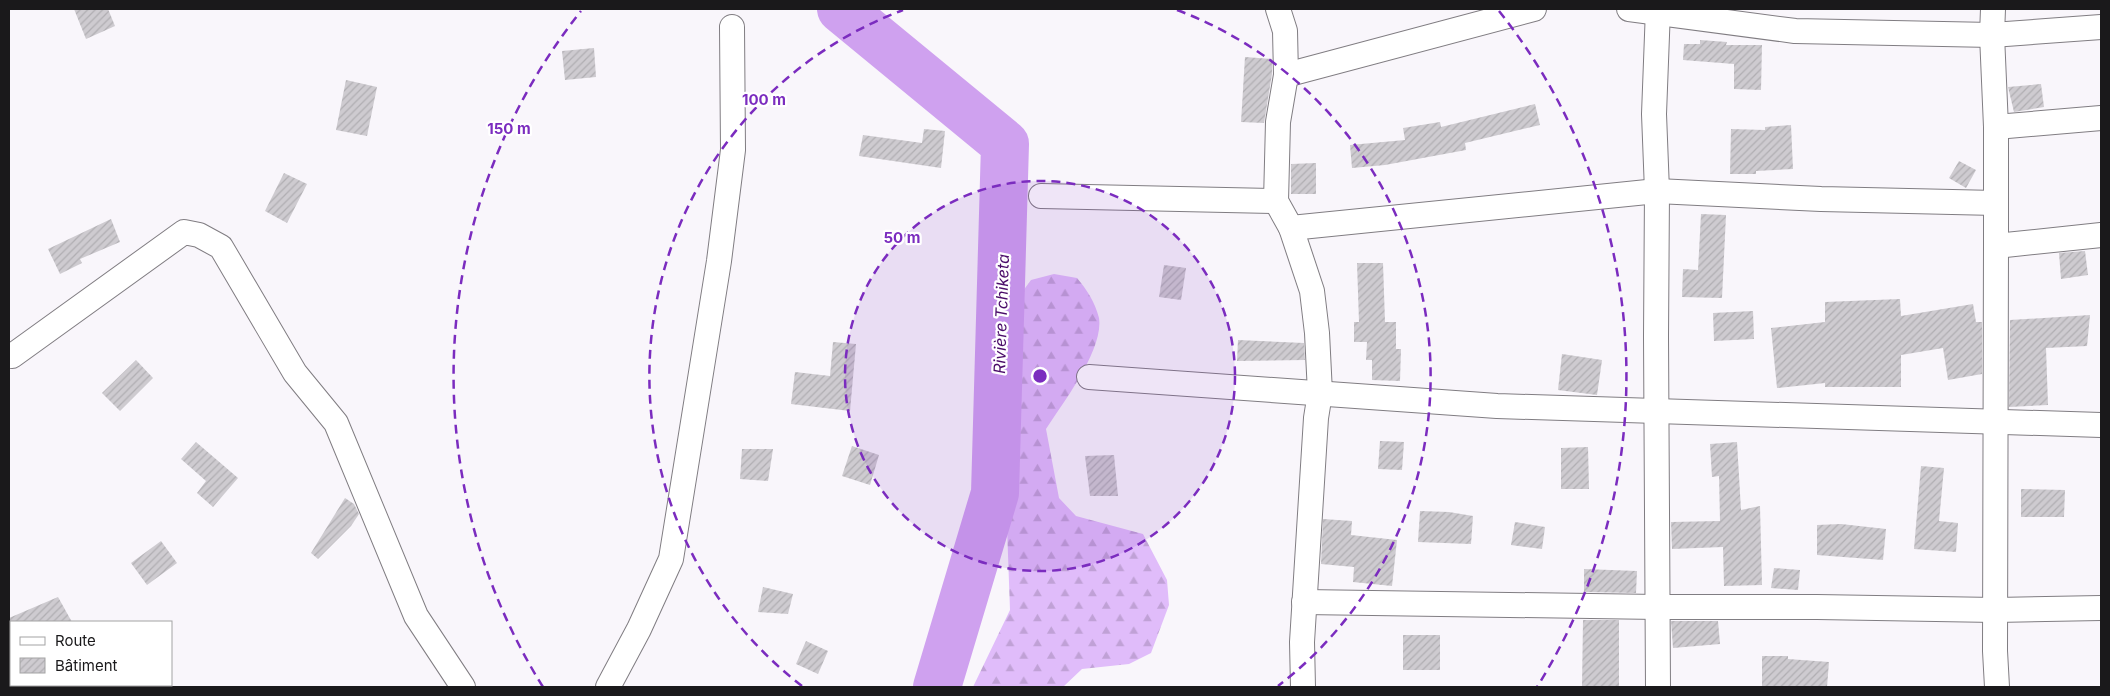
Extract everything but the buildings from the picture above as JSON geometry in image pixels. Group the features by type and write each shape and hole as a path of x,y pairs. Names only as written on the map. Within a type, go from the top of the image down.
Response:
{"street":[{"path":"1278,9 1285,31 1286,75 1278,122 1276,202 1291,228 1312,292 1317,333 1320,393 1316,418 1304,602 1302,642 1303,687"},
{"path":"1286,75 1534,9"},
{"path":"1628,9 1795,31 1992,35 2101,27"},
{"path":"1993,9 1992,35 1996,127 1995,610 1997,687"},
{"path":"1658,687 1657,191 1654,114 1659,12"},
{"path":"608,687 639,629 671,559 720,261 732,159 732,28"},
{"path":"1996,127 2101,118"},
{"path":"1291,228 1657,191 1821,199 1996,204"},
{"path":"1041,196 1276,202"},
{"path":"9,355 12,356 184,232 200,235 221,247 295,373 336,422 416,616 463,687"},
{"path":"1996,246 2101,235"},
{"path":"1089,377 1496,406 2101,425"},
{"path":"1304,602 1995,610 2101,608"}],"green space":[{"path":"1054,274 1077,278 1090,296 1099,318 1099,331 1089,360 1072,391 1046,429 1059,498 1076,516 1143,534 1167,580 1169,605 1151,653 1129,664 1082,669 1063,687 973,687 1010,610 1003,416 1017,299 1031,280"}],"waterway":[{"name":"Rivière Tchiketa","path":"841,9 1005,144 995,493 937,687"}]}
